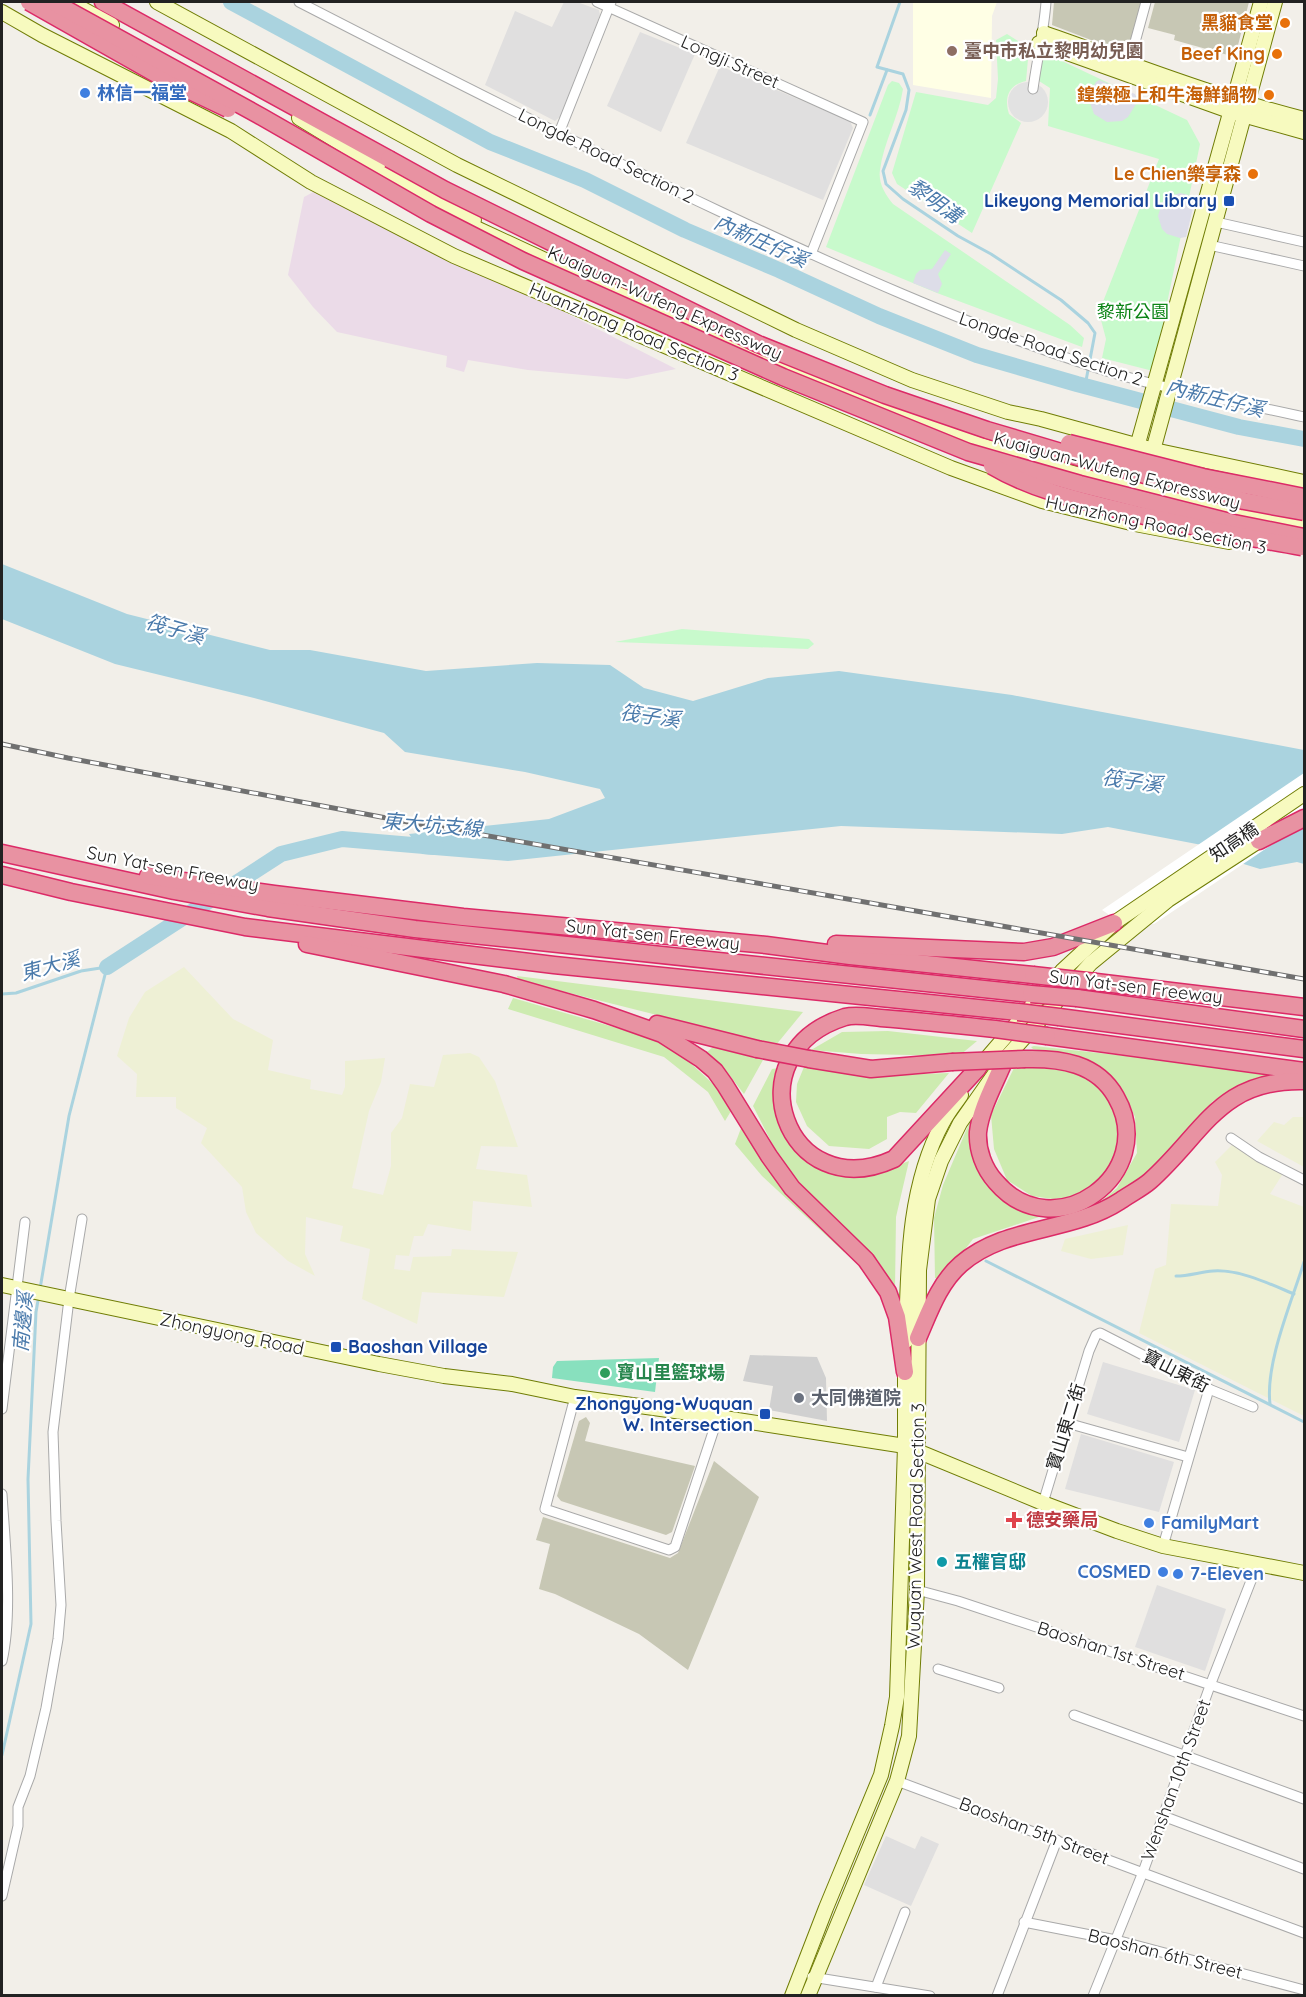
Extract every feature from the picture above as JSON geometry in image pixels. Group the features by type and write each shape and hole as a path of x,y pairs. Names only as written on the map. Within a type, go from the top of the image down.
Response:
{"highway":[{"path":"29,2 202,98 221,107 262,117"},
{"name":"Kuaiguan-Wufeng Expressway","path":"53,2 262,117 431,214 523,261 783,377 968,452 1080,484 1234,523 1305,537"},
{"name":"Kuaiguan-Wufeng Expressway","path":"103,2 445,190 758,344 885,395 987,430 1088,460 1244,501 1305,512"},
{"path":"126,2 251,73 389,159"},
{"path":"987,430 1026,431 1203,477 1305,497"},
{"path":"968,452 1025,483 1079,501 1193,527 1305,548"},
{"path":"1259,841 1305,818"},
{"name":"Sun Yat-sen Freeway","path":"2,853 174,891 271,901 415,929 1077,998 1305,1029"},
{"path":"2,874 144,907 245,927 554,965 1018,1012 1305,1049"},
{"path":"94,874 150,876 189,882 271,901 766,945 1305,1007"},
{"path":"766,945 837,944 1024,952 1053,947 1114,923"},
{"path":"245,927 326,949 504,984 594,1010 662,1034 702,1059 715,1071 792,1188 866,1260 888,1292 897,1317 905,1372"},
{"path":"594,1010 757,1049 870,1068 952,1062 1024,1059 1051,1058 1086,1068 1109,1086 1120,1103 1126,1132 1121,1161 1105,1186 1080,1203 1061,1208 1032,1206 1007,1193 988,1171 979,1143 981,1117 1005,1059"},
{"path":"978,1068 894,1159 877,1167 845,1168 819,1160 797,1142 782,1108 782,1078 795,1052 816,1031 846,1017 907,1020 995,1029 1305,1071"},
{"path":"918,1338 941,1286 959,1265 982,1248 1008,1238 1101,1213 1150,1181 1226,1102 1248,1091 1284,1081 1305,1081"}],"street":[{"path":"42,35 65,2"},
{"name":"Huanzhong Road Section 3","path":"70,2 438,210 753,357 911,420 1019,458 1143,489 1240,517 1305,529"},
{"name":"Huanzhong Road Section 3","path":"86,2 300,119 439,204 755,352 880,403 1022,453 1128,485"},
{"path":"157,2 457,165 796,330 912,380 1008,412 1155,444 1305,482"},
{"name":"Longji Street","path":"597,2 610,4 863,123 811,254"},
{"path":"1033,89 1047,2"},
{"path":"1129,64 1146,2"},
{"path":"1135,524 1168,394 1216,222 1261,2"},
{"path":"1119,520 1154,384 1275,2"},
{"name":"Longde Road Section 2","path":"305,3 559,133 811,254 920,303 1094,367 1154,384 1168,394 1305,417"},
{"path":"559,133 610,4"},
{"name":"Huanzhong Road Section 3","path":"2,12 42,35 231,131 311,182 454,256 941,464 1042,501 1135,524 1305,556"},
{"path":"1041,38 1129,64 1305,132"},
{"path":"1041,38 1148,84 1240,108 1305,119"},
{"path":"1216,222 1305,242"},
{"path":"1209,245 1305,266"},
{"name":"Huanzhong Road Section 3","path":"1143,489 1305,523"},
{"name":"知高橋","path":"1166,895 1305,794"},
{"name":"知高橋","path":"1166,895 1259,841 1305,811"},
{"name":"Wuquan West Road Section 3","path":"792,1995 881,1775 897,1697 908,1260 919,1188 943,1122 978,1068 1078,954 1114,923 1166,895"},
{"name":"Wuquan West Road Section 3","path":"808,1995 897,1780 909,1736 917,1590 919,1270 928,1199 941,1161 960,1123 1005,1059 1091,963 1166,895"},
{"path":"1231,1138 1259,1157 1305,1180"},
{"path":"2,1896 18,1826 18,1807 30,1776 46,1708 58,1639 61,1605 54,1432 69,1299 82,1219"},
{"path":"2,1409 21,1290 25,1222"},
{"name":"Zhongyong Road","path":"2,1285 379,1365 905,1446 1043,1503 1163,1546 1305,1573"},
{"name":"寶山東二街","path":"1043,1503 1089,1351 1096,1335 1100,1333"},
{"name":"寶山東街","path":"1100,1333 1209,1389 1252,1407"},
{"path":"1163,1546 1209,1389"},
{"path":"575,1397 545,1509 669,1550 675,1547 718,1417"},
{"path":"1067,1423 1188,1457"},
{"path":"2,1494 6,1563 6,1632 2,1661"},
{"name":"Wenshan 10th Street","path":"1093,1995 1143,1872 1211,1683 1258,1563"},
{"name":"Baoshan 1st Street","path":"917,1590 958,1601 1211,1683 1305,1716"},
{"path":"938,1669 999,1688"},
{"path":"1074,1715 1305,1799"},
{"name":"Baoshan 5th Street","path":"897,1780 1305,1933"},
{"path":"1163,1816 1305,1869"},
{"path":"997,1995 1057,1840"},
{"path":"876,1987 905,1912"},
{"name":"Baoshan 6th Street","path":"1024,1922 1116,1940 1305,1990"},
{"path":"801,1973 816,1978 930,1995"}],"shaded area":[{"path":"564,2 577,2 599,10 600,15 561,116 555,121 485,85 515,11 552,27"},
{"name":"臺中市私立黎明幼兒園","path":"913,2 997,2 992,16 991,98 913,85"},
{"path":"1054,2 1142,2 1131,43 1117,50 1052,25"},
{"path":"1155,2 1249,2 1235,57 1174,40 1175,35 1148,28"},
{"path":"640,32 695,54 661,132 607,106"},
{"path":"720,66 850,121 853,128 823,200 686,143"},
{"path":"1099,80 1135,94 1136,104 1128,117 1122,121 1107,122 1094,114 1089,100 1090,92"},
{"path":"1028,82 1036,83 1042,88 1047,94 1047,110 1042,116 1036,121 1028,122 1020,121 1014,116 1009,110 1008,102 1009,94 1014,88 1020,83"},
{"path":"321,188 676,369 627,379 528,370 468,360 464,372 446,367 447,356 337,332 313,307 288,275 304,197"},
{"path":"1180,193 1195,200 1186,237 1180,238 1167,234 1162,229 1158,216 1166,198"},
{"path":"945,250 951,254 938,274 942,284 938,293 913,283 916,274 920,270 932,269"},
{"path":"184,967 233,1019 273,1040 268,1070 311,1080 310,1089 342,1095 345,1087 345,1061 385,1058 381,1082 369,1111 352,1188 383,1195 391,1166 391,1133 402,1118 410,1084 434,1087 443,1055 470,1053 479,1057 495,1081 518,1147 481,1146 476,1169 527,1175 532,1207 473,1201 471,1231 428,1224 423,1236 414,1236 409,1256 396,1255 394,1269 410,1271 413,1257 451,1256 452,1249 518,1252 504,1297 422,1292 417,1324 362,1299 370,1249 340,1241 343,1226 306,1217 305,1254 315,1276 288,1261 256,1233 246,1212 242,1187 201,1143 207,1128 176,1108 176,1097 136,1097 137,1074 117,1056 129,1018 145,992"},
{"path":"1293,1117 1304,1117 1304,1167 1257,1141 1274,1122 1284,1125"},
{"path":"1235,1142 1284,1172 1270,1194 1304,1207 1304,1416 1139,1333 1155,1269 1166,1265 1171,1204 1218,1206 1222,1175 1215,1162"},
{"path":"1128,1225 1123,1255 1091,1259 1061,1251 1065,1239"},
{"name":"大同佛道院","path":"750,1355 817,1357 826,1378 827,1421 769,1410 773,1386 743,1381"},
{"path":"1103,1362 1195,1390 1179,1442 1087,1414"},
{"path":"586,1417 590,1423 585,1441 695,1466 672,1532 666,1535 561,1501 557,1496 579,1421"},
{"path":"1081,1434 1174,1462 1159,1512 1065,1489"},
{"path":"714,1461 759,1497 688,1670 639,1634 555,1594 539,1589 550,1544 536,1540 543,1517 670,1558 678,1553"},
{"path":"1157,1585 1226,1609 1205,1671 1135,1647"},
{"path":"886,1836 915,1849 921,1836 939,1844 911,1906 864,1885"}],"green space":[{"path":"1007,34 1029,48 1026,81 1011,89 1007,98 1009,114 1021,123 972,233 897,184 892,173 916,92 988,105 996,98 998,79 996,40"},
{"name":"黎新公園","path":"1043,52 1187,120 1200,144 1153,371 1102,358 1106,339 1101,320 1097,317 1159,159 1048,126 1050,88 1039,81"},
{"name":"黎新公園","path":"892,81 899,83 903,89 880,170 881,184 890,200 1070,325 1084,338 1082,347 937,293 826,247 888,85"},
{"path":"682,629 809,639 814,644 808,649 615,642"},
{"path":"517,976 803,1012 776,1045 518,980"},
{"path":"513,998 669,1043 734,1106 725,1121 708,1092 664,1057 508,1009"},
{"path":"888,1031 977,1041 959,1056 861,1054 811,1050 842,1032"},
{"path":"713,1047 763,1060 744,1094 707,1052"},
{"path":"1031,1047 1287,1074 1237,1087 1213,1101 1164,1159 1116,1196 1099,1203 1117,1188 1137,1153 1135,1117 1124,1092 1106,1071 1086,1059"},
{"path":"804,1067 874,1076 949,1073 916,1113 900,1112 887,1117 887,1139 869,1149 829,1146 807,1126 796,1102 797,1084"},
{"path":"778,1068 777,1118 812,1164 850,1173 878,1173 909,1161 896,1217 895,1289 877,1259 818,1206 778,1155 753,1106 772,1069"},
{"path":"1014,1068 1068,1068 1090,1077 1108,1096 1118,1123 1120,1151 1106,1181 1075,1197 1053,1199 1032,1196 1007,1180 994,1149 991,1115"},
{"path":"971,1119 976,1158 1004,1198 1039,1217 973,1239 942,1279 935,1278 934,1218 943,1185"},
{"path":"743,1123 850,1253 844,1252 762,1176 735,1144"},
{"name":"寶山里籃球場","path":"659,1358 655,1392 552,1378 553,1367 557,1361"}],"water":[{"name":"筏子溪","path":"2,564 127,614 270,650 310,650 426,671 537,663 610,665 644,688 693,701 768,678 839,671 1012,695 1304,750 1304,864 1297,862 1260,869 1224,858 1207,846 1108,827 1062,834 841,826 508,861 422,854 409,834 549,819 605,798 600,789 525,772 405,752 384,733 115,664 2,619"}],"pier":[{"path":"1304,773 1304,823 1154,924 1111,916 1102,910"}],"waterway":[{"name":"內新庄仔溪","path":"231,2 490,142 585,180 685,230 879,316 977,355 1077,384 1239,427 1304,439"},
{"name":"黎明溝","path":"900,2 877,67 903,74 909,90 906,110 883,171 886,184 903,199 958,236 991,254 1061,300 1088,323 1095,333 1085,386"},
{"path":"870,115 887,70"},
{"name":"東大坑支線","path":"107,967 281,854 342,839 436,847"},
{"name":"南邊溪","path":"2,994 16,993 81,971 107,967 69,1116 40,1289"},
{"path":"986,1261 1304,1422"},
{"path":"1270,1404 1275,1351 1304,1262"},
{"path":"1176,1276 1213,1271 1233,1272 1294,1294"},
{"name":"南邊溪","path":"2,1755 31,1624 28,1479 36,1312 39,1295"}],"railway":[{"path":"2,744 397,820 1304,979"}],"place":[{"name":"黑貓食堂","path":"1285,23"},
{"name":"臺中市私立黎明幼兒園","path":"952,51"},
{"name":"Beef King","path":"1277,54"},
{"name":"林信一福堂","path":"85,93"},
{"name":"鍠樂極上和牛海鮮鍋物","path":"1269,95"},
{"name":"Le Chien樂享森","path":"1253,174"},
{"name":"Likeyong Memorial Library","path":"1229,201"},
{"name":"Baoshan Village","path":"336,1347"},
{"name":"寶山里籃球場","path":"605,1373"},
{"name":"大同佛道院","path":"799,1398"},
{"name":"Zhongyong-Wuquan W. Intersection","path":"765,1414"},
{"name":"德安藥局","path":"1014,1520"},
{"name":"FamilyMart","path":"1149,1523"},
{"name":"五權官邸","path":"942,1562"},
{"name":"COSMED","path":"1163,1572"},
{"name":"7-Eleven","path":"1178,1574"}],"water label":[{"name":"東大溪","path":"50,966"}]}
